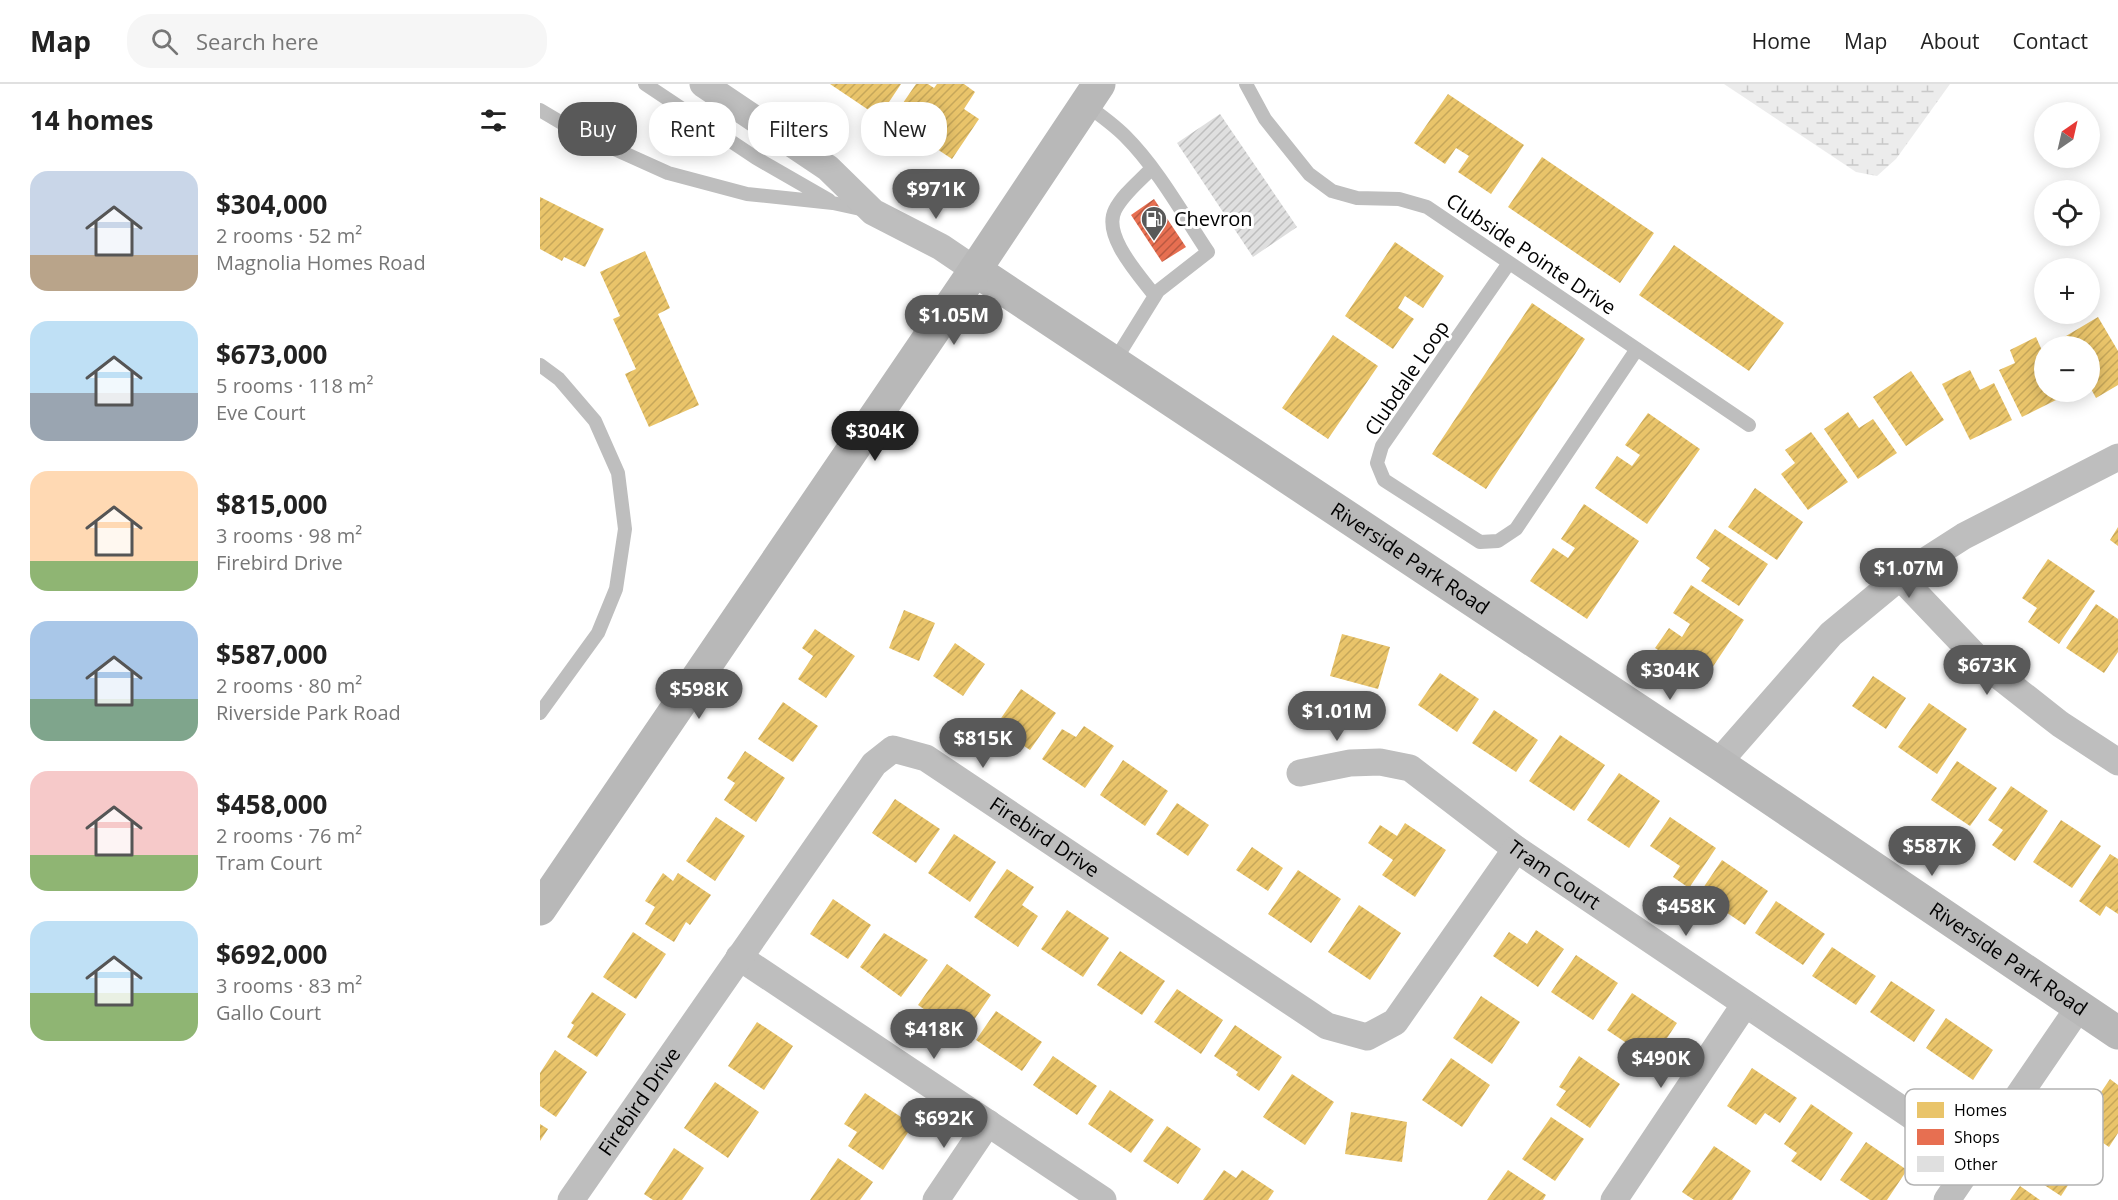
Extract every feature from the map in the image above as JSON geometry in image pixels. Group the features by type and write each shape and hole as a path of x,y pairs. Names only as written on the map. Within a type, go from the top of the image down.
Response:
{"street":[{"name":"Riverside Park Road","path":"703,84 828,168 873,212 941,248 975,270 1718,763 2118,1032"},
{"path":"540,909 975,270 1092,94"},
{"path":"1718,763 1831,634 1900,577 1964,536 2118,457"},
{"path":"1900,577 1981,662 2060,724 2118,762"},
{"name":"Firebird Drive","path":"571,1200 874,764 893,749 926,758 1327,1026 1367,1037 1395,1022 1516,849"},
{"name":"Tram Court","path":"1300,773 1360,762 1380,762 1410,768 1516,849 1905,1112"},
{"path":"739,957 1104,1200"},
{"path":"1614,1200 1745,1004"},
{"path":"2022,1089 2079,1007"},
{"path":"936,1200 988,1123"},
{"path":"1947,1200 1957,1185"}],"lane":[{"path":"645,84 756,158 833,202"},
{"name":"Clubside Pointe Drive","path":"1245,84 1265,119 1309,174 1332,191 1357,198 1400,199 1426,207 1749,425"},
{"path":"1092,94 1152,168 1208,252 1164,284 1114,362"},
{"path":"540,110 578,132 668,173 747,194 833,202 873,212"},
{"path":"1152,168 1120,202 1111,224 1114,237 1124,255 1155,296"},
{"name":"Clubdale Loop","path":"1509,263 1382,446 1377,463 1384,480 1480,542 1498,541 1516,529 1636,349"},
{"path":"540,365 559,379 595,421 618,473 625,529 616,589 598,633 540,713"}],"green space":[{"path":"1724,84 1950,84 1896,159 1877,176 1856,172"}],"building: Homes":[{"path":"830,84 901,84 889,102 861,102 861,105"},
{"path":"916,84 928,84 934,88 937,84 964,84 975,92 964,109 979,119 952,159 947,156 947,102 904,102"},
{"path":"1448,94 1524,145 1491,194 1458,172 1469,156 1456,148 1445,164 1414,143"},
{"path":"1542,157 1654,233 1620,283 1508,207"},
{"path":"540,197 604,229 585,267 564,257 562,261 540,249"},
{"path":"1395,242 1444,276 1423,308 1405,296 1398,308 1414,319 1393,349 1345,316"},
{"path":"1674,245 1784,323 1749,371 1639,295"},
{"path":"645,251 670,308 658,314 699,405 649,427 625,374 636,369 613,319 620,316 600,272"},
{"path":"1532,303 1585,339 1486,489 1432,454"},
{"path":"2100,320 2118,351 2118,385 2100,396 2100,336 2066,336 2086,324 2100,324"},
{"path":"1333,335 1378,366 1328,439 1282,408"},
{"path":"2034,338 2034,402 2052,402 2022,417 1999,370 2015,363 2010,350"},
{"path":"1970,370 1980,390 1994,383 2012,420 1970,440 1942,384"},
{"path":"1911,371 1944,420 1906,446 1873,397"},
{"path":"1848,412 1859,428 1873,419 1897,453 1858,479 1824,429"},
{"path":"1648,413 1700,449 1647,524 1595,488 1617,456 1632,466 1640,455 1625,445"},
{"path":"1811,432 1848,482 1808,510 1781,474 1795,463 1785,450"},
{"path":"1755,488 1803,522 1777,560 1728,527"},
{"path":"1584,504 1639,541 1587,619 1530,581 1553,548 1568,558 1575,548 1561,539"},
{"path":"2118,527 2118,546 2110,540"},
{"path":"1715,529 1768,564 1739,606 1701,581 1710,568 1696,558"},
{"path":"2048,559 2095,591 2059,644 2028,622 2037,608 2022,598"},
{"path":"1691,585 1744,620 1704,680 1655,648 1669,628 1682,637 1690,624 1673,613"},
{"path":"2096,604 2118,619 2118,652 2104,673 2066,648"},
{"path":"904,610 935,623 919,661 889,648"},
{"path":"815,629 855,656 826,698 798,679 813,656 802,648"},
{"path":"1342,634 1390,647 1378,689 1330,676"},
{"path":"955,643 985,664 963,696 933,676"},
{"path":"1440,673 1479,699 1457,732 1418,705"},
{"path":"1873,676 1906,698 1886,729 1852,706"},
{"path":"1021,689 1056,713 1030,750 995,727"},
{"path":"783,702 818,726 793,762 758,739"},
{"path":"1929,703 1967,729 1937,774 1898,747"},
{"path":"1494,710 1538,740 1516,772 1472,743"},
{"path":"1084,726 1114,746 1085,788 1042,759 1062,729 1076,737"},
{"path":"1560,735 1605,765 1574,811 1529,781"},
{"path":"745,751 785,778 756,822 724,800 735,783 727,778"},
{"path":"1123,760 1168,791 1145,826 1100,795"},
{"path":"1957,761 1997,788 1970,826 1931,800"},
{"path":"1619,773 1660,801 1629,848 1587,820"},
{"path":"2011,786 2048,811 2015,861 1992,845 2003,830 1988,820"},
{"path":"895,799 940,829 916,863 872,833"},
{"path":"1177,803 1209,825 1188,856 1156,834"},
{"path":"716,817 745,836 715,881 686,861"},
{"path":"1670,817 1716,848 1689,888 1673,877 1680,866 1650,846"},
{"path":"2061,820 2101,846 2072,888 2033,862"},
{"path":"1405,823 1446,850 1415,897 1382,875 1393,860 1368,843 1380,825 1397,836"},
{"path":"954,834 996,862 970,902 928,873"},
{"path":"1252,847 1283,868 1268,891 1236,870"},
{"path":"2110,854 2118,859 2118,914 2106,906 2100,916 2079,901"},
{"path":"1722,860 1768,891 1745,925 1699,894"},
{"path":"1007,869 1034,887 1022,905 1038,916 1018,947 974,917"},
{"path":"1298,870 1341,899 1311,943 1268,914"},
{"path":"663,873 673,881 678,873 711,895 690,925 686,922 674,942 645,924 655,907 645,901"},
{"path":"833,899 871,925 848,959 810,934"},
{"path":"1776,901 1825,934 1803,965 1755,933"},
{"path":"1359,905 1401,933 1370,980 1328,952"},
{"path":"1067,910 1109,938 1083,977 1041,949"},
{"path":"1536,930 1564,949 1538,987 1493,956 1509,932 1527,944"},
{"path":"633,932 666,954 636,999 603,977"},
{"path":"884,933 928,960 901,997 860,967"},
{"path":"1832,947 1876,976 1856,1005 1812,976"},
{"path":"1120,951 1165,981 1142,1015 1097,985"},
{"path":"1576,955 1618,983 1593,1020 1551,992"},
{"path":"947,964 991,995 963,1036 918,1005"},
{"path":"1891,981 1935,1010 1914,1042 1870,1012"},
{"path":"1177,989 1223,1020 1201,1054 1154,1022"},
{"path":"592,992 626,1014 597,1057 567,1037 574,1025 571,1023"},
{"path":"1632,993 1677,1023 1659,1050 1644,1040 1637,1050 1607,1030"},
{"path":"1481,996 1520,1022 1492,1064 1453,1038"},
{"path":"996,1011 1042,1042 1022,1071 976,1040"},
{"path":"1946,1018 1993,1050 1973,1080 1926,1048"},
{"path":"757,1022 793,1046 764,1090 728,1066"},
{"path":"1235,1025 1282,1057 1259,1091 1236,1075 1238,1072 1214,1056"},
{"path":"555,1050 587,1072 556,1117 540,1106 540,1073"},
{"path":"1053,1056 1097,1086 1077,1115 1033,1085"},
{"path":"1579,1056 1620,1084 1590,1128 1556,1105 1566,1091 1559,1087"},
{"path":"1451,1058 1490,1085 1462,1127 1422,1100"},
{"path":"1752,1068 1797,1098 1780,1123 1765,1113 1756,1125 1727,1106"},
{"path":"1292,1074 1334,1102 1305,1145 1263,1117"},
{"path":"2110,1079 2118,1085 2118,1133 2109,1147 2103,1143 2103,1089"},
{"path":"715,1082 759,1112 728,1158 684,1128"},
{"path":"1110,1090 1154,1120 1131,1153 1088,1124"},
{"path":"865,1093 913,1125 883,1170 848,1146 857,1132 844,1124"},
{"path":"1811,1104 1853,1133 1821,1181 1791,1161 1797,1153 1784,1144"},
{"path":"1351,1112 1407,1122 1402,1162 1345,1154"},
{"path":"1551,1117 1584,1139 1555,1181 1522,1159"},
{"path":"540,1124 548,1129 540,1141"},
{"path":"1167,1126 1201,1149 1178,1184 1143,1161"},
{"path":"1866,1142 1905,1169 1905,1173 1887,1200 1870,1200 1840,1180"},
{"path":"1714,1146 1751,1171 1732,1200 1694,1200 1682,1192"},
{"path":"674,1148 704,1168 682,1200 653,1200 644,1194"},
{"path":"838,1158 873,1182 860,1200 810,1200"},
{"path":"1224,1170 1236,1178 1242,1170 1274,1191 1268,1200 1203,1200"},
{"path":"1508,1170 1546,1195 1543,1200 1487,1200"},
{"path":"2044,1185 2068,1185 2061,1196"},
{"path":"2020,1186 2040,1200 2010,1200"}],"building: Shops":[{"path":"1154,199 1186,247 1162,262 1131,215"}],"building: Other":[{"path":"1220,114 1297,227 1253,257 1177,143"}],"place":[{"name":"Chevron","path":"1154,242"}]}
